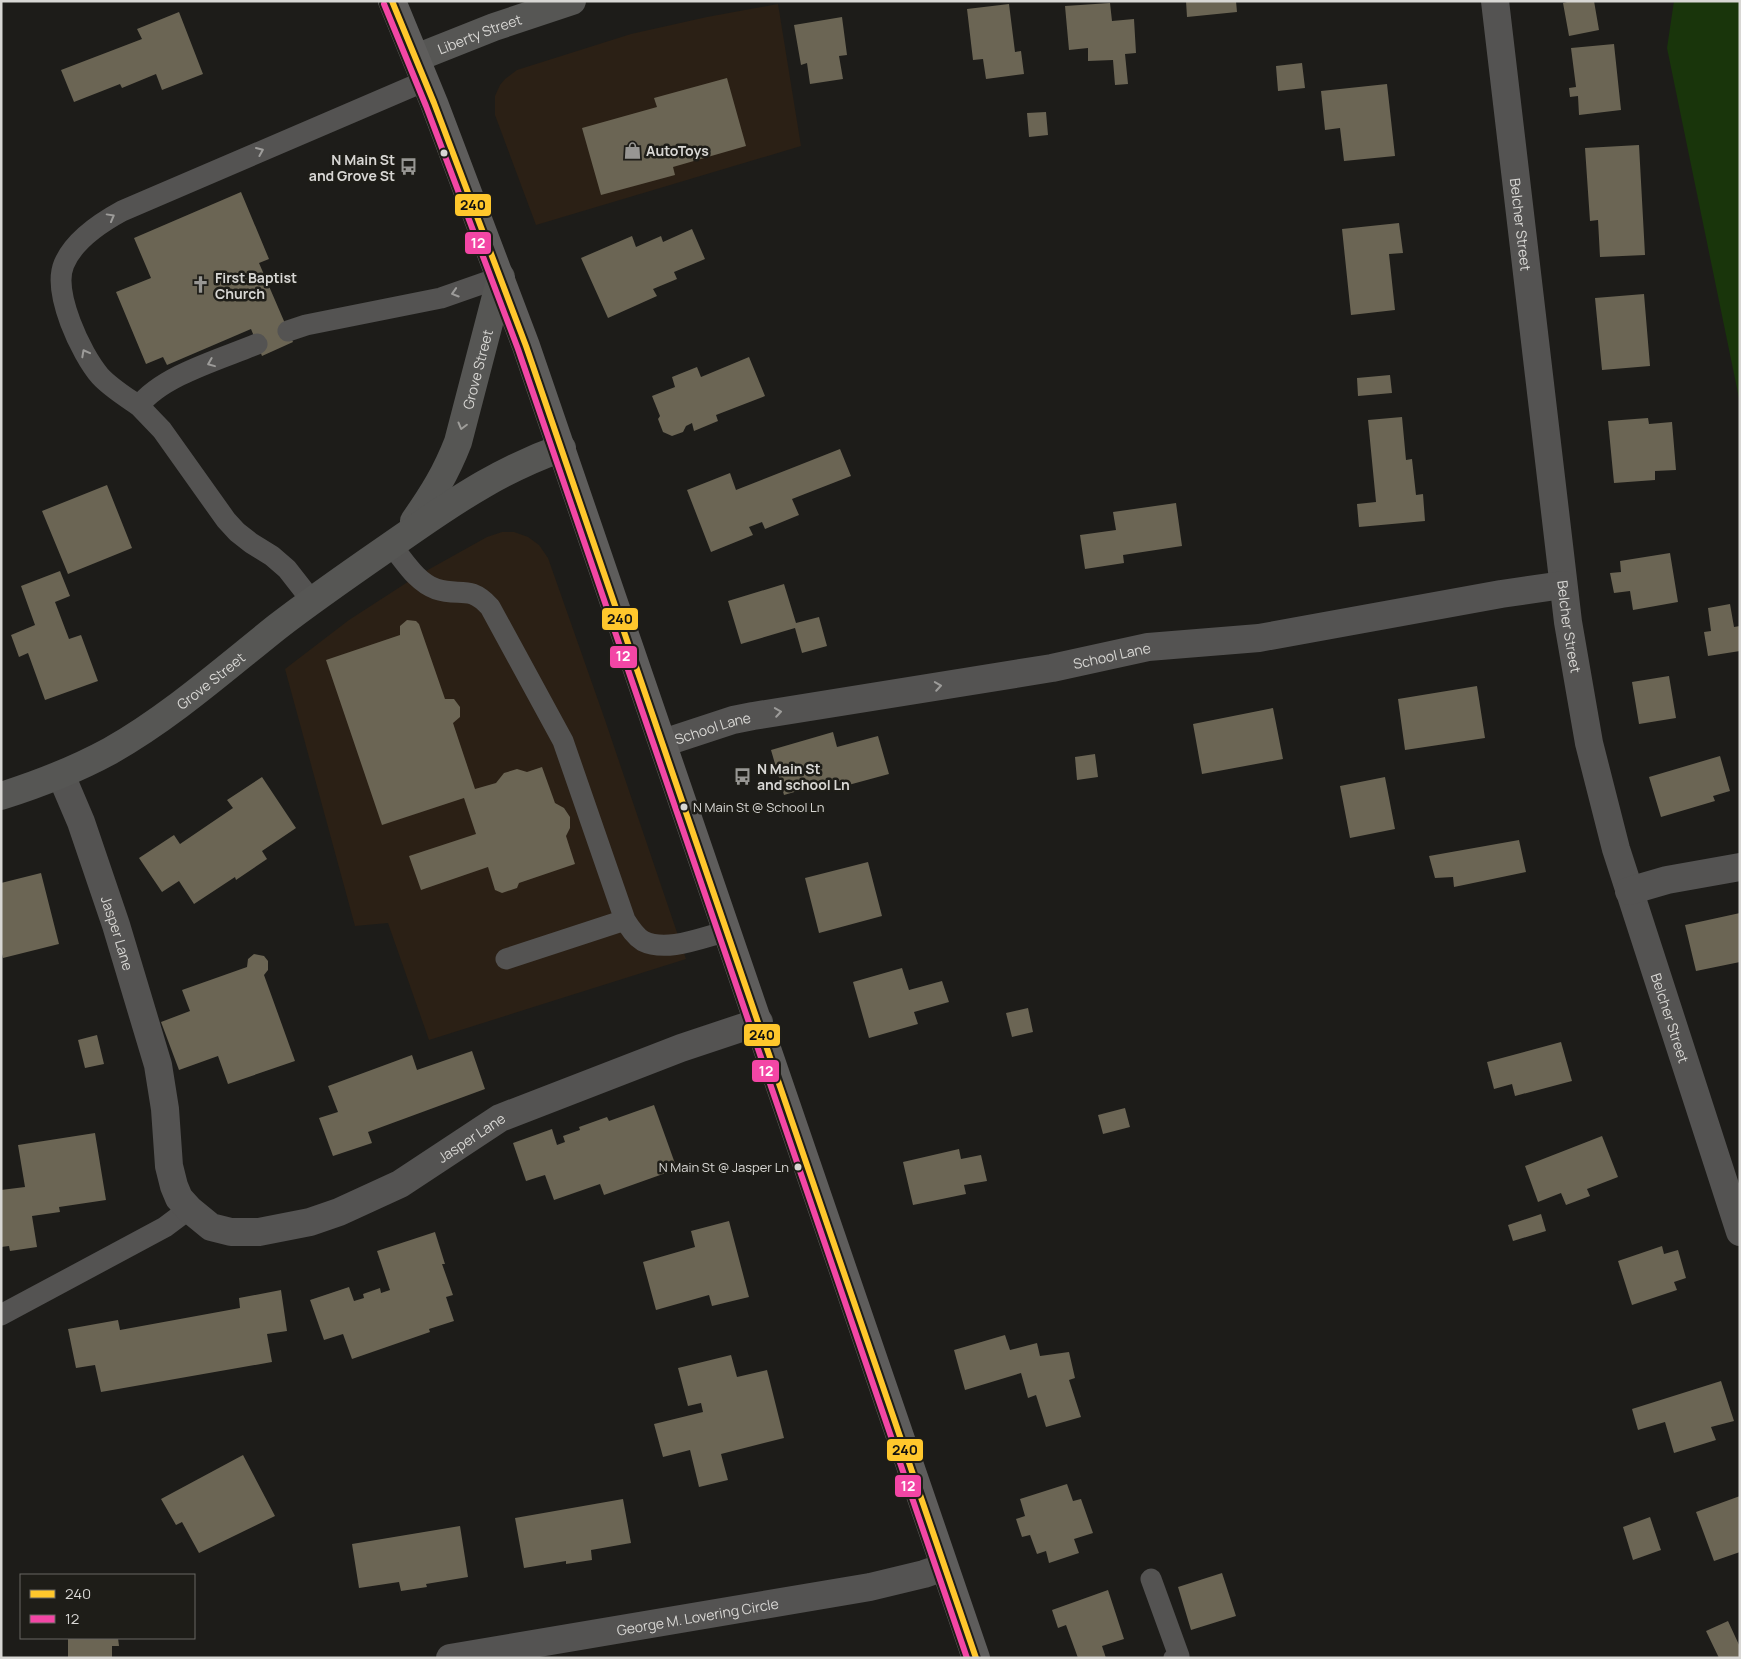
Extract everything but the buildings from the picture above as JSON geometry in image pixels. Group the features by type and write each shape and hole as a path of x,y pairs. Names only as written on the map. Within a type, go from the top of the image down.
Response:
{"main road":[{"path":"392,1 501,277 562,448 976,1658"}],"street":[{"name":"Liberty Street","path":"420,70 494,27 572,1"},
{"name":"Belcher Street","path":"1495,1 1563,585 1573,660 1589,743 1607,818 1629,891 1740,1232"},
{"name":"Grove Street","path":"397,541 436,490 458,442 501,277"},
{"name":"Grove Street","path":"1,796 43,783 110,751 154,723 312,601 443,509 502,473 562,448"},
{"name":"School Lane","path":"664,742 733,720 1052,668 1148,647 1259,638 1501,594 1563,585"},
{"name":"Jasper Lane","path":"61,775 81,822 116,925 158,1064 164,1100 171,1176 180,1198 189,1209 211,1227 231,1232 259,1232 310,1222 361,1203 400,1184 500,1118 680,1048 759,1022"},
{"path":"1629,891 1667,880 1740,867"},
{"name":"George M. Lovering Circle","path":"450,1658 870,1587 944,1567"}],"lane":[{"path":"312,601 287,570 272,556 251,544 226,520 162,430 139,406 100,376 82,349 64,306 60,277 72,249 103,222 142,201 420,70"},
{"path":"288,331 313,324 441,298 501,277"},
{"path":"139,406 147,396 171,380 256,344"},
{"path":"397,541 423,582 436,589 469,592 477,595 490,607 563,741 625,920 632,932 643,940 656,945 670,946 728,930"},
{"path":"506,959 625,920"},
{"path":"1,1315 150,1236 189,1209"},
{"path":"1151,1579 1179,1656 1174,1658"}],"shaded area":[{"path":"778,4 801,146 536,225 495,115 495,96 505,79 517,70 631,34"},
{"path":"502,532 514,532 528,537 539,545 548,558 686,959 429,1040 388,923 355,926 285,669 349,620 417,576 487,537"}],"green space":[{"path":"1674,1 1740,1 1740,403 1667,48"}],"transit line":[{"name":"240","path":"392,1 434,103 526,346 976,1658"},
{"name":"12","path":"384,4 426,106 518,349 967,1658"}],"place":[{"name":"AutoToys","path":"632,150"},
{"name":"N Main St and Grove St","path":"409,167"},
{"name":"First Baptist Church","path":"201,285"},
{"name":"N Main St and school Ln","path":"743,776"},
{"name":"N Main St @ School Ln","path":"684,807"},
{"name":"N Main St @ Jasper Ln","path":"798,1167"}]}
